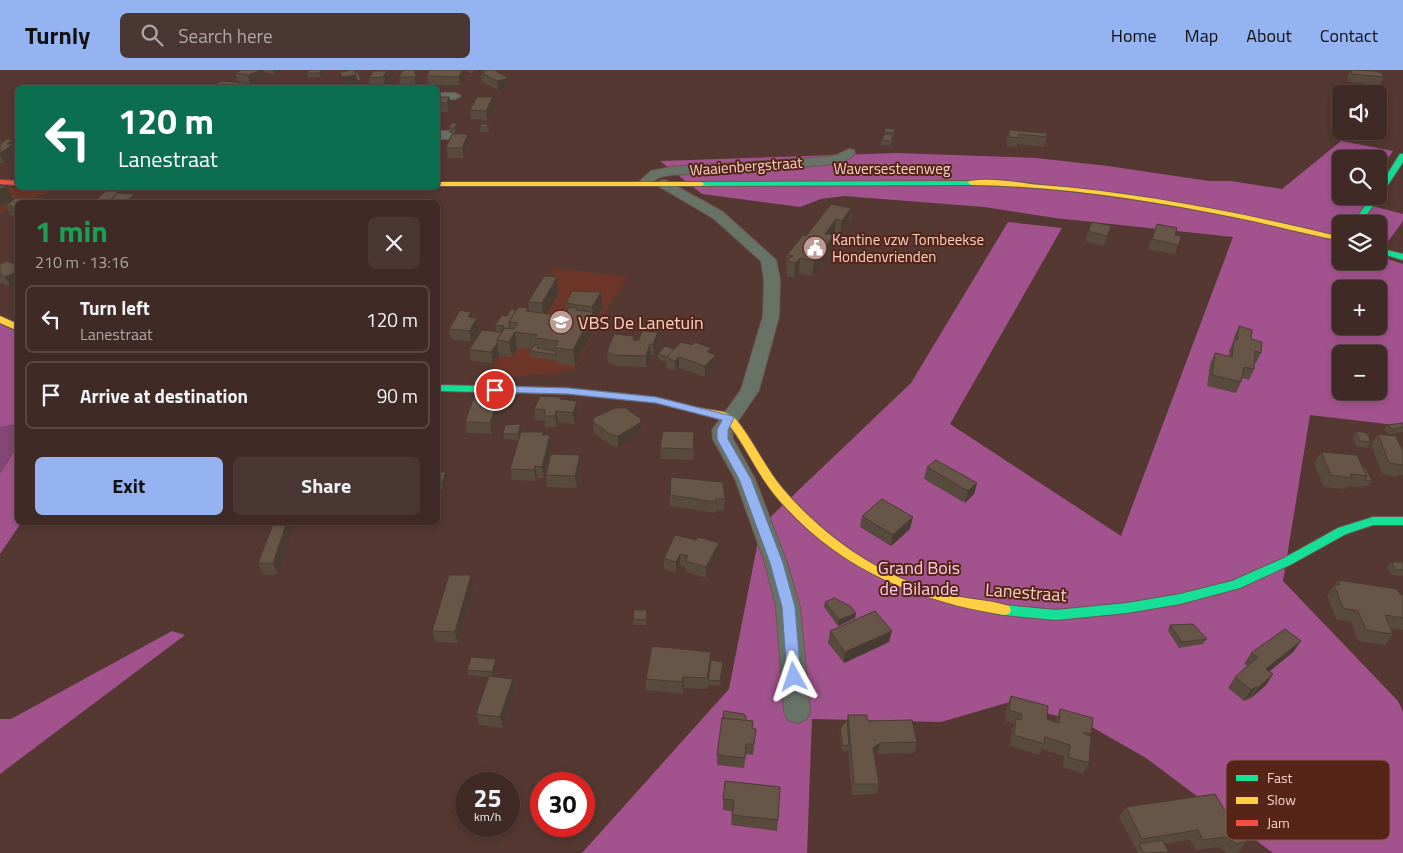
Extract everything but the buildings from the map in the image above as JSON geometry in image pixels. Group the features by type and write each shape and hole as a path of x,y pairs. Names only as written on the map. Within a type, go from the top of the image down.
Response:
{"street":[{"path":"440,96 455,96"},
{"name":"Waaienbergstraat","path":"644,184 656,174 671,171 826,161 841,158 849,153"},
{"path":"1387,180 1403,156"},
{"path":"0,182 15,183"},
{"name":"Waversesteenweg","path":"440,184 977,183 1030,185 1142,198 1206,208 1332,237"},
{"name":"Waaienbergstraat","path":"665,184 718,215 768,260 772,280 771,316 750,390 729,418"},
{"path":"1387,252 1403,257"},
{"path":"0,320 15,327"},
{"path":"440,388 568,391 656,400 729,418 722,430 723,439 745,479 776,563 788,607 797,712"},
{"name":"Lanestraat","path":"729,418 748,442 778,491 816,531 855,562 908,587 979,607 1056,615 1127,608 1180,599 1235,585 1288,560 1342,531 1373,521 1403,521"}],"shaded area":[{"path":"0,187 15,188 15,190 53,190 29,200 15,200 15,206 0,213"},
{"name":"VBS De Lanetuin","path":"554,268 627,277 609,305 575,369 545,375 532,373 521,376 488,375"},
{"path":"15,424 15,450 0,474 0,427"}],"green space":[{"name":"Grand Bois de Bilande","path":"1341,141 1393,151 1387,160 1387,150 1332,150 1332,205 1368,205 1403,214 1403,221 1387,243 1387,215 1332,215 1332,270 1387,270 1387,259 1403,264 1403,426 1310,415 1283,581 1398,701 1403,712 1403,853 1273,853 1256,840 1390,840 1390,760 1226,760 1226,818 1146,758 1090,726 1010,702 941,722 812,719 807,853 582,853 729,689 761,526 911,383 1008,222 1062,228 950,424 1121,536 1233,237 1055,218 984,207 844,196 821,199 800,207 702,194 660,161 897,153 1036,158 1108,166 1209,181 1231,181 1282,189"},
{"path":"0,324 15,331 15,424 0,427"},
{"path":"15,450 15,525 20,525 0,554 0,474"},
{"path":"172,631 185,635 0,774 0,719 11,719"}],"traffic: fast":[{"path":"1387,180 1403,156"},
{"path":"701,184 972,183"},
{"path":"1362,215 1370,205"},
{"path":"1387,252 1403,257"},
{"path":"440,388 568,391 656,400 700,411"},
{"path":"1004,610 1056,615 1127,608 1180,599 1235,585 1288,561 1342,531 1373,521 1403,521"}],"traffic: slow":[{"path":"972,183 1052,188 1125,196 1270,222 1332,237"},
{"path":"440,184 701,184"},
{"path":"0,319 15,326"},
{"path":"700,411 730,419 778,491 800,516 851,557 909,587 972,605 1004,610"}],"traffic: jam":[{"path":"0,182 15,183"}],"place":[{"name":"Kantine vzw Tombeekse Hondenvrienden","path":"815,248"},
{"name":"VBS De Lanetuin","path":"561,322"}],"route":[{"path":"495,390 568,391 656,400 729,418 722,430 723,439 745,479 776,563 788,607 794,677"}]}
